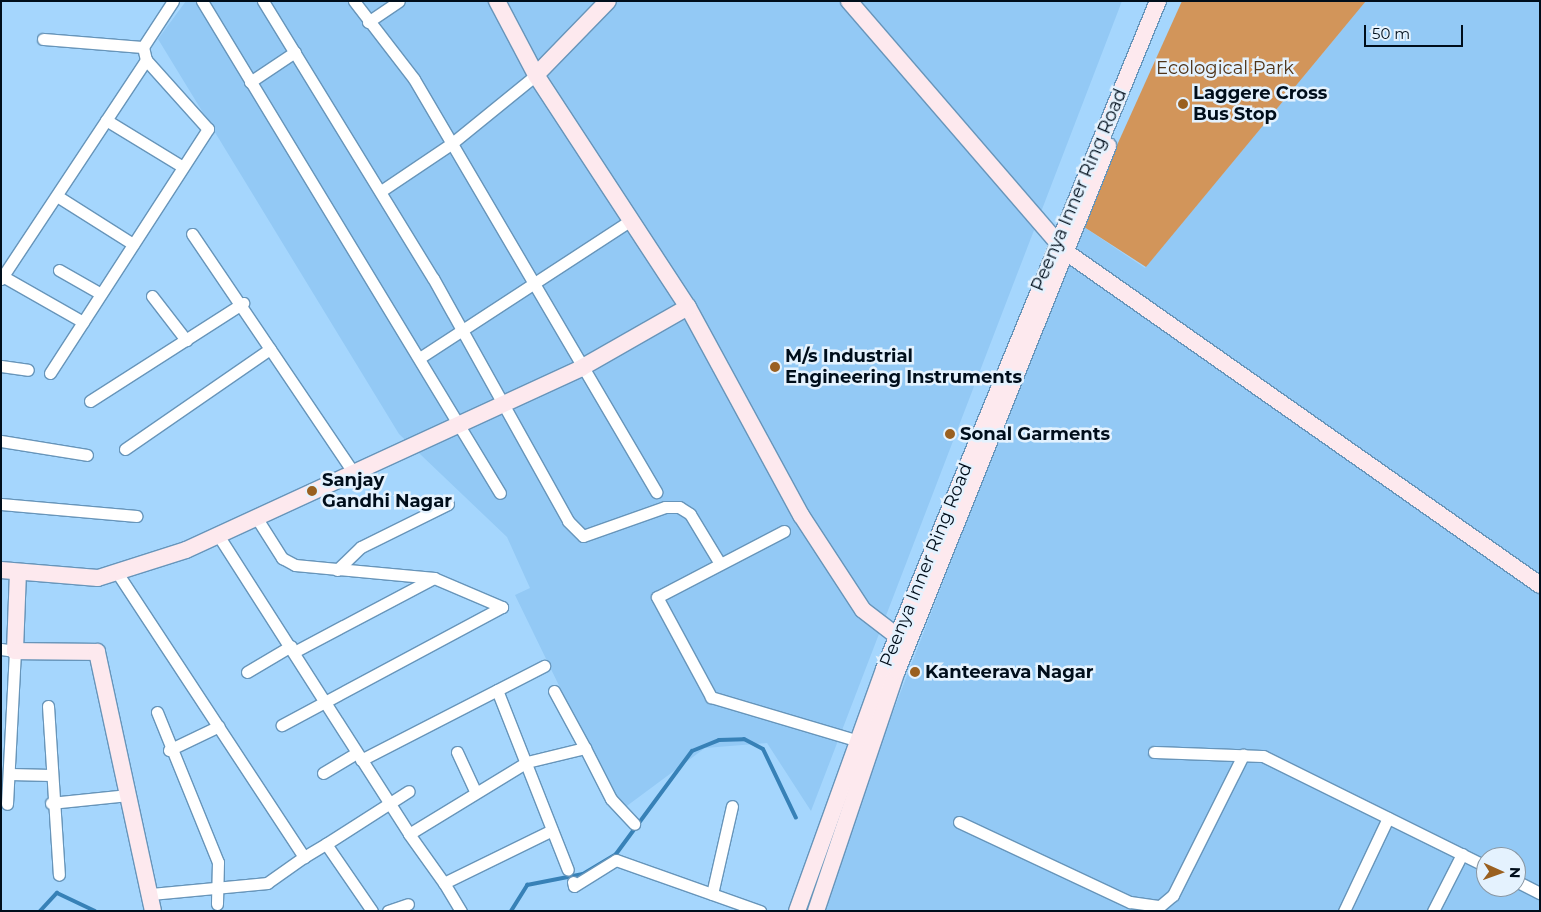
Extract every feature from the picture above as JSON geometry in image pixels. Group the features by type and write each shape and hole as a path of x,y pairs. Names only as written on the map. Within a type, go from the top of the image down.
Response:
{"street":[{"path":"50,373 208,129 146,60 143,47 173,1"},
{"path":"202,1 250,82 421,357 500,492"},
{"path":"263,1 381,191 504,401 568,521 583,536 665,507 678,507 690,514 719,562"},
{"path":"354,1 368,22 414,79 451,144 537,285 581,368 656,492"},
{"path":"368,22 399,1"},
{"path":"497,1 536,75 688,307 801,515 863,610 902,641"},
{"path":"381,191 451,144 536,75 608,1"},
{"path":"849,1 1061,247 1540,586"},
{"name":"Peenya Inner Ring Road","path":"797,911 859,740 902,641 1158,1"},
{"name":"Peenya Inner Ring Road","path":"1061,247 1169,1"},
{"path":"43,38 143,47"},
{"path":"250,82 295,52"},
{"path":"83,322 3,278 146,60"},
{"path":"106,120 183,168"},
{"path":"57,196 133,244"},
{"path":"421,357 537,285 631,220"},
{"path":"192,234 243,303 270,349 353,472"},
{"path":"60,270 101,294"},
{"path":"152,296 186,340"},
{"path":"90,401 243,303"},
{"path":"1,570 80,579 118,574 218,535 504,401 581,368 688,307"},
{"path":"125,449 270,349"},
{"path":"1,366 28,370"},
{"path":"1,441 87,455"},
{"path":"1,504 136,516"},
{"path":"337,570 361,547 448,504"},
{"path":"256,517 282,558 295,565 434,578 502,607 325,704 282,725"},
{"path":"784,531 719,562 657,597 711,697 859,740"},
{"path":"218,535 292,649 388,806 444,883 461,911"},
{"path":"7,804 8,650 18,572"},
{"path":"118,574 304,857"},
{"path":"247,672 434,578"},
{"name":"Peenya Inner Ring Road","path":"816,911 902,641"},
{"path":"8,650 97,652 152,902 219,886 268,883 304,857 388,806 409,791"},
{"path":"323,773 544,666"},
{"path":"497,690 568,870"},
{"path":"554,691 612,799 634,824"},
{"path":"48,706 51,803 59,876"},
{"path":"157,712 170,750 212,845 219,886 217,904"},
{"path":"170,750 219,726"},
{"path":"409,834 475,791 526,762 584,748"},
{"path":"457,752 475,791"},
{"path":"1154,752 1263,756 1476,861"},
{"path":"959,822 1130,902 1160,906 1173,895 1242,755"},
{"path":"7,766 51,775"},
{"path":"51,803 128,795"},
{"path":"712,894 732,806"},
{"path":"1344,911 1388,818"},
{"path":"444,883 552,830"},
{"path":"326,844 372,911"},
{"path":"1434,911 1462,854"},
{"path":"573,882 574,886 616,860 760,911"},
{"path":"1526,886 1540,893"},
{"path":"388,911 408,904"}],"shaded area":[{"path":"186,1 1122,1 811,811 767,743 705,748 620,811 515,595 530,588 507,537 399,434 158,39"},
{"path":"1366,1 1540,1 1540,911 816,911 1081,225 1145,268"}],"green space":[{"name":"Ecological Park","path":"1182,1 1366,1 1146,267 1081,225"}],"waterway":[{"path":"511,911 527,885 583,874 616,854 692,751 719,740 744,739 763,749 796,818"},
{"path":"40,911 57,893 95,911"}],"place":[{"name":"Laggere Cross Bus Stop","path":"1183,104"},
{"name":"M/s Industrial Engineering Instruments","path":"775,367"},
{"name":"Sonal Garments","path":"950,434"},
{"name":"Sanjay Gandhi Nagar","path":"312,491"},
{"name":"Kanteerava Nagar","path":"915,672"}]}
